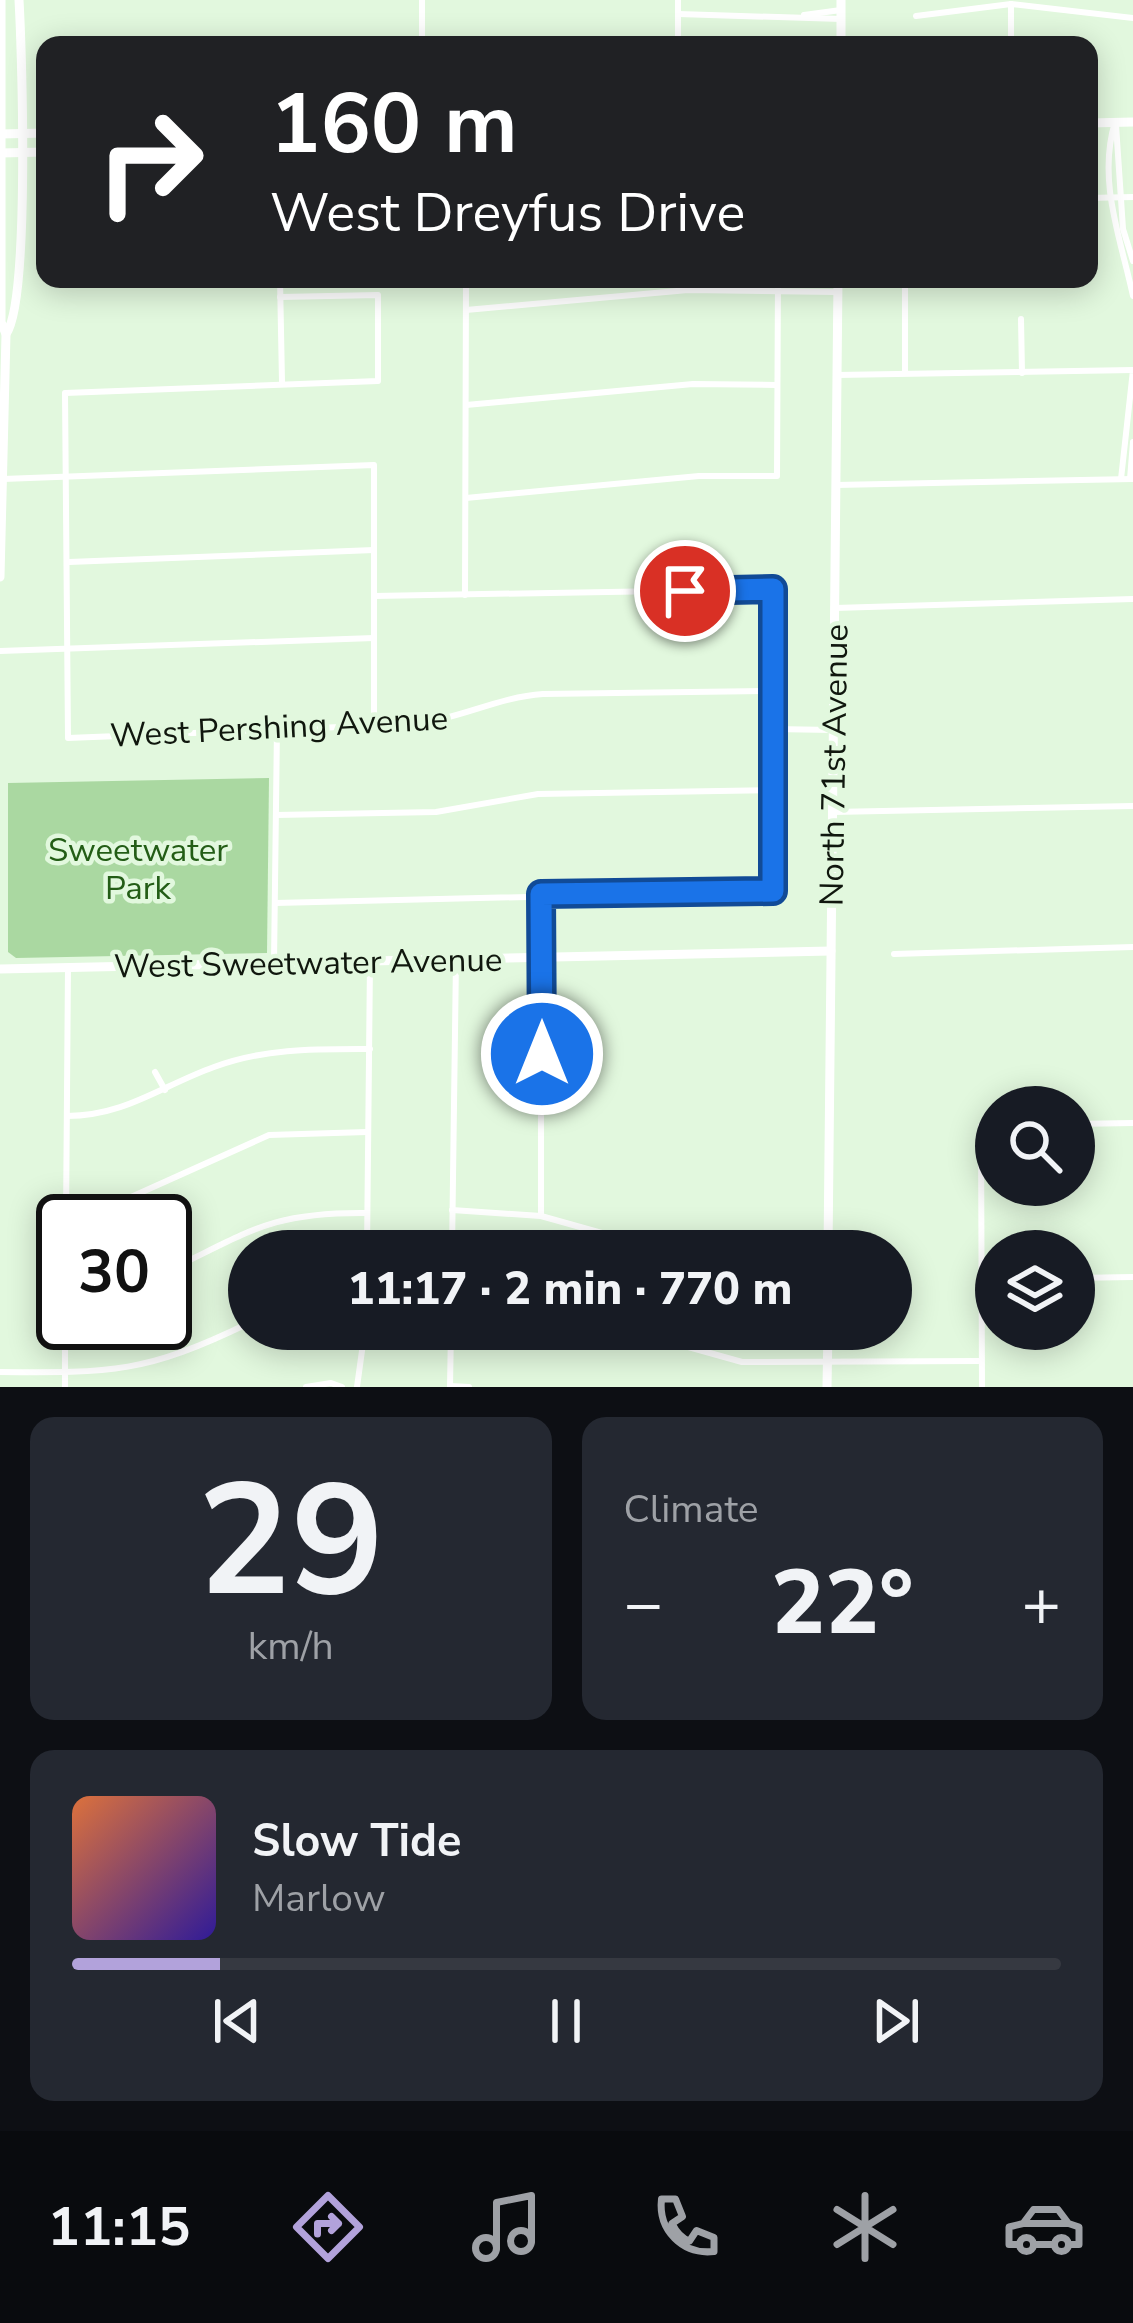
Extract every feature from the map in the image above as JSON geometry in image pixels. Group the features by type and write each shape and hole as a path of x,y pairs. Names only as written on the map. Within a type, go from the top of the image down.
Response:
{"street":[{"path":"0,577 6,334 1,322 1,0"},
{"path":"6,334 15,322 19,0"},
{"path":"422,0 422,36"},
{"path":"678,0 678,36"},
{"path":"1011,36 1012,4"},
{"path":"916,16 1012,4 1133,18"},
{"path":"678,14 820,15 841,10"},
{"path":"1098,122 1133,122"},
{"path":"1115,122 1113,231 1133,292"},
{"path":"0,134 36,134"},
{"path":"1,153 36,152"},
{"path":"1098,198 1133,197"},
{"path":"1117,198 1133,261"},
{"path":"280,288 282,382"},
{"path":"465,595 466,288"},
{"name":"North 71st Avenue","path":"828,1230 838,288"},
{"path":"905,288 905,374"},
{"path":"466,310 688,290 838,292"},
{"path":"466,498 699,476 777,476 778,291"},
{"path":"69,650 65,393 378,381 378,295 280,297"},
{"path":"1021,319 1022,373"},
{"path":"837,375 1133,370 1128,479"},
{"path":"466,405 693,384 777,385"},
{"path":"1128,479 1133,442"},
{"path":"0,479 374,465 374,725"},
{"path":"764,476 764,490"},
{"path":"836,485 1128,479"},
{"path":"69,562 374,550"},
{"path":"275,903 773,891 773,589 374,596"},
{"path":"835,608 1133,599"},
{"path":"0,651 374,638"},
{"name":"West Pershing Avenue","path":"69,650 68,738 451,720 516,696 773,691"},
{"path":"274,963 278,727"},
{"path":"773,729 833,730"},
{"path":"276,815 436,812 538,794 773,790"},
{"path":"832,812 1133,806"},
{"path":"541,894 541,1216"},
{"path":"894,953 1133,947"},
{"name":"West Sweetwater Avenue","path":"0,969 831,951"},
{"path":"452,1230 456,959"},
{"path":"367,1230 370,961"},
{"path":"66,1194 68,967"},
{"path":"67,1116 116,1113 256,1055 370,1049"},
{"path":"155,1072 165,1090"},
{"path":"1095,1124 1133,1123"},
{"path":"138,1194 269,1135 367,1132"},
{"path":"452,1210 541,1216 591,1230"},
{"path":"192,1259 273,1220 300,1213 367,1214"},
{"path":"1095,1278 1133,1277"},
{"path":"0,1372 151,1365 228,1332"},
{"path":"64,1350 64,1387"},
{"path":"358,1387 362,1350"},
{"path":"451,1350 450,1386 469,1387"},
{"path":"691,1350 723,1360 827,1364 980,1361"},
{"path":"827,1350 827,1387"},
{"path":"980,1350 982,1387"},
{"path":"306,1387 332,1383 342,1387"}],"green space":[{"name":"Sweetwater Park","path":"269,778 267,953 16,958 8,952 8,783"}],"route":[{"path":"542,1054 541,894 773,891 773,589 685,591"}]}
